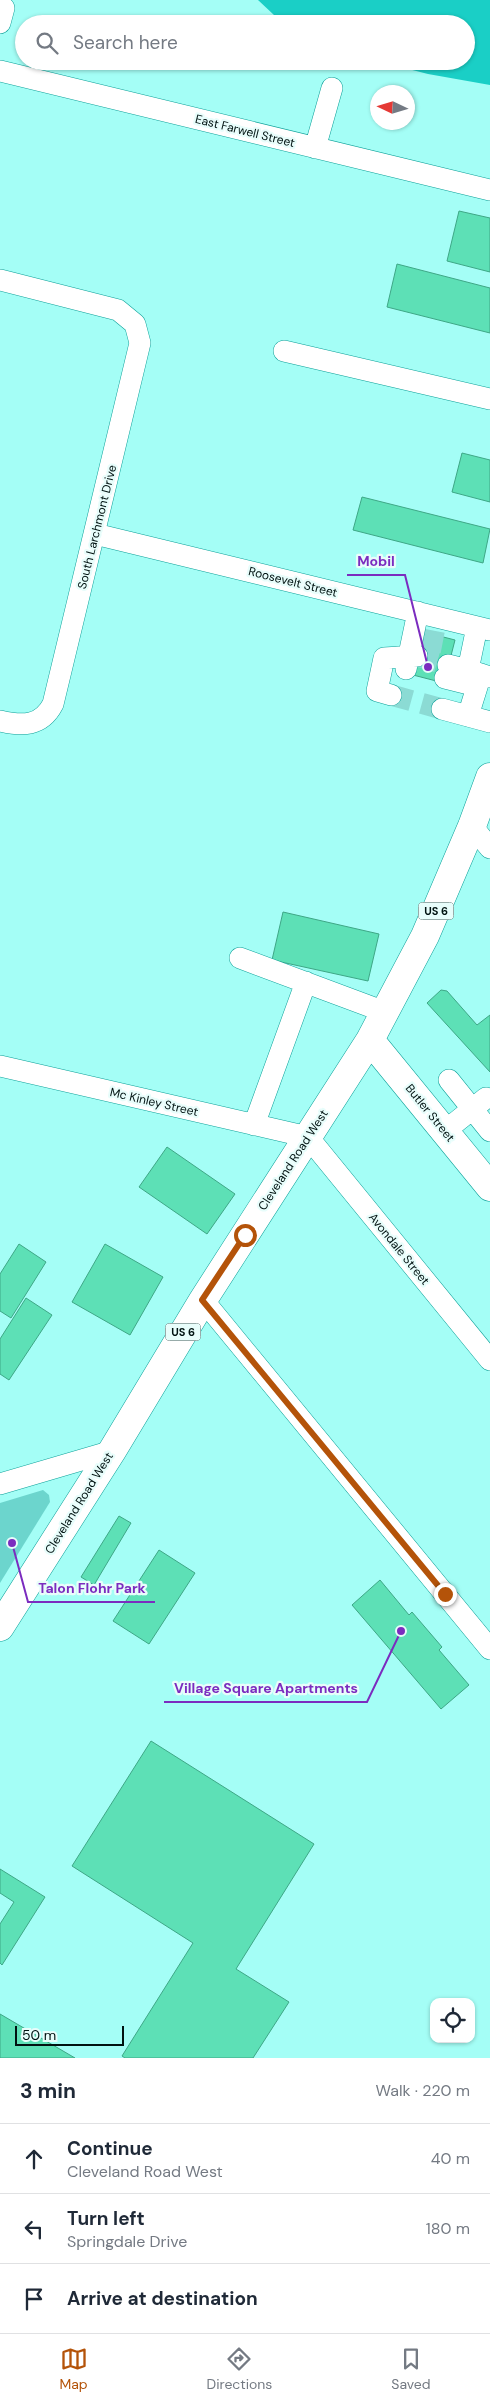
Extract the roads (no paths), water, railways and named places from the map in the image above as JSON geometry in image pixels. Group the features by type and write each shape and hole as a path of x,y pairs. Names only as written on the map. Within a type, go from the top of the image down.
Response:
{"main road":[{"name":"Cleveland Road West","path":"0,1628 112,1451 202,1300 370,1040 425,936 472,826 490,777"},
{"name":"Butler Street","path":"370,1040 490,1187"}],"street":[{"name":"East Farwell Street","path":"0,72 490,190"},
{"path":"315,148 332,88"},
{"name":"South Larchmont Drive","path":"0,280 115,309 128,316 137,327 140,339 140,352 54,700 47,713 38,721 23,725 0,720"},
{"path":"284,351 490,399"},
{"name":"Roosevelt Street","path":"95,534 484,629"},
{"path":"384,693 384,658 415,651 418,612"},
{"path":"468,716 465,665 484,629"},
{"path":"442,709 490,722"},
{"path":"472,826 490,848"},
{"path":"240,958 385,1012"},
{"path":"254,1125 306,982"},
{"name":"Mc Kinley Street","path":"0,1066 308,1137"},
{"path":"449,1080 479,1103 490,1131"},
{"path":"445,1132 479,1103"},
{"name":"Avondale Street","path":"308,1137 490,1360"},
{"path":"202,1300 490,1650"},
{"path":"0,1484 112,1451"}],"tunnel":[{"path":"422,639 453,645"},
{"path":"417,656 448,665"},
{"path":"391,695 442,709"}],"place":[{"name":"Mobil","path":"428,667"},
{"name":"Talon Flohr Park","path":"12,1543"},
{"name":"Village Square Apartments","path":"401,1631"}]}
